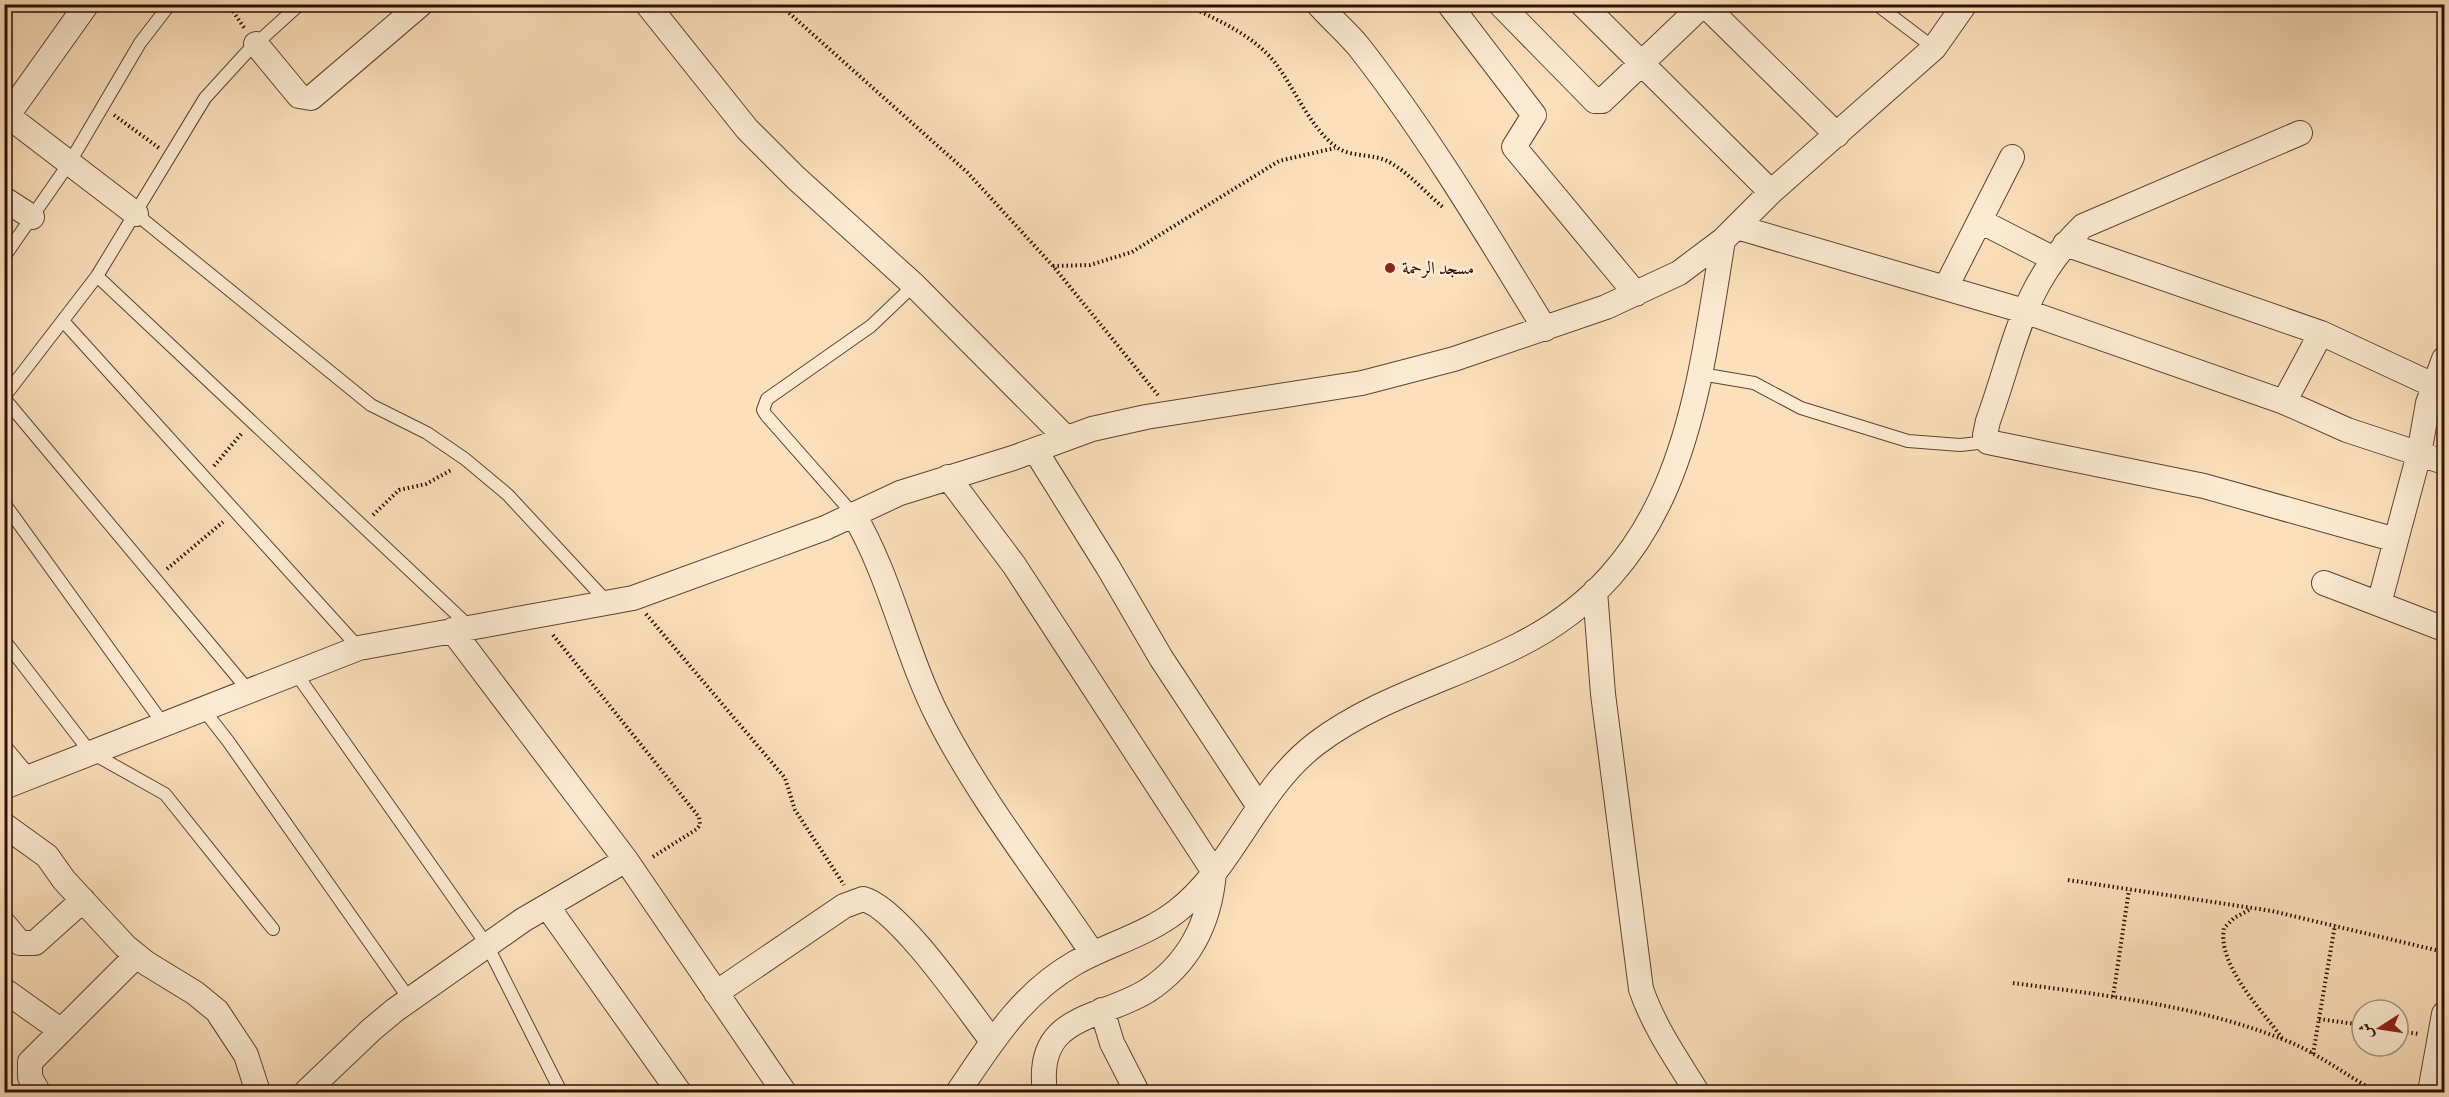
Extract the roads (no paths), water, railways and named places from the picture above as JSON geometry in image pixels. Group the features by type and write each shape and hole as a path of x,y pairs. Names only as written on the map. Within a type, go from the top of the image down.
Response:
{"street":[{"path":"87,4 6,114 136,214"},
{"path":"256,44 299,96 311,98 422,4"},
{"path":"647,4 747,129 796,178 914,285 1065,437"},
{"path":"1318,4 1358,45 1393,94 1491,241 1545,329"},
{"path":"1449,4 1534,115 1514,147 1635,294"},
{"path":"1500,4 1595,102 1602,101 1641,65 1693,8 1701,7 1710,10 1837,135"},
{"path":"1582,4 1771,192"},
{"path":"4,754 14,783 359,648 633,598 805,536 900,493 1035,450 1065,437 1119,422 1362,383 1454,359 1545,329 1635,294 1679,273 1730,234 1771,192 1934,48 1965,4"},
{"path":"2300,133 2083,226 2058,251 2024,311 1985,435 1988,442 2204,486 2396,540"},
{"path":"1946,287 2012,157"},
{"path":"4,199 32,217"},
{"path":"1980,221 2058,251 2321,333 2433,385"},
{"path":"1730,234 1832,257 1946,287 2024,311 2284,402 2347,430 2445,462"},
{"path":"958,1092 1019,1005 1035,991 1054,976 1093,954 1138,936 1160,924 1186,903 1214,872 1258,805 1293,764 1334,730 1381,705 1518,646 1559,622 1595,591 1639,537 1662,496 1685,442 1730,234"},
{"path":"2284,402 2321,333"},
{"path":"2379,604 2419,454 2433,385 2445,359"},
{"path":"1035,450 1108,567 1161,658 1258,805"},
{"path":"948,477 1014,565 1214,872 1208,914 1189,949 1156,984 1133,998 1079,1019 1058,1034 1047,1060 1045,1092"},
{"path":"854,515 875,554 932,703 958,753 1093,954"},
{"path":"2324,584 2445,629"},
{"path":"1595,591 1603,693 1641,989 1660,1034 1697,1092"},
{"path":"461,629 629,865 784,1092"},
{"path":"4,825 47,855 64,880 136,956 195,993 217,1011 246,1055 258,1092"},
{"path":"306,1092 371,1030 488,945 547,906 629,865"},
{"path":"4,924 20,943 35,943 83,900"},
{"path":"716,993 854,901 868,900 911,937 993,1041"},
{"path":"547,906 679,1092"},
{"path":"38,1092 30,1077 30,1062 136,956"},
{"path":"4,990 60,1030"},
{"path":"1102,1010 1112,1043 1137,1092"},
{"path":"2430,1092 2445,1014"}],"lane":[{"path":"4,257 70,162 140,43 170,4"},
{"path":"249,691 4,398 97,276 205,98 256,44 300,4"},
{"path":"1876,4 1934,48"},
{"path":"136,214 371,405 428,433 465,459 508,495 609,604"},
{"path":"97,276 364,525 461,629"},
{"path":"854,515 766,415 764,404 767,399 871,326 914,285"},
{"path":"63,321 359,648"},
{"path":"1701,374 1754,383 1801,408 1908,441 1960,445 1988,442"},
{"path":"4,502 164,725"},
{"path":"4,640 90,752 165,794 273,929"},
{"path":"295,672 488,945 561,1092"},
{"path":"203,709 228,741 410,1000"}],"place":[{"name":"مسجد الرحمة","path":"1390,268"}]}
